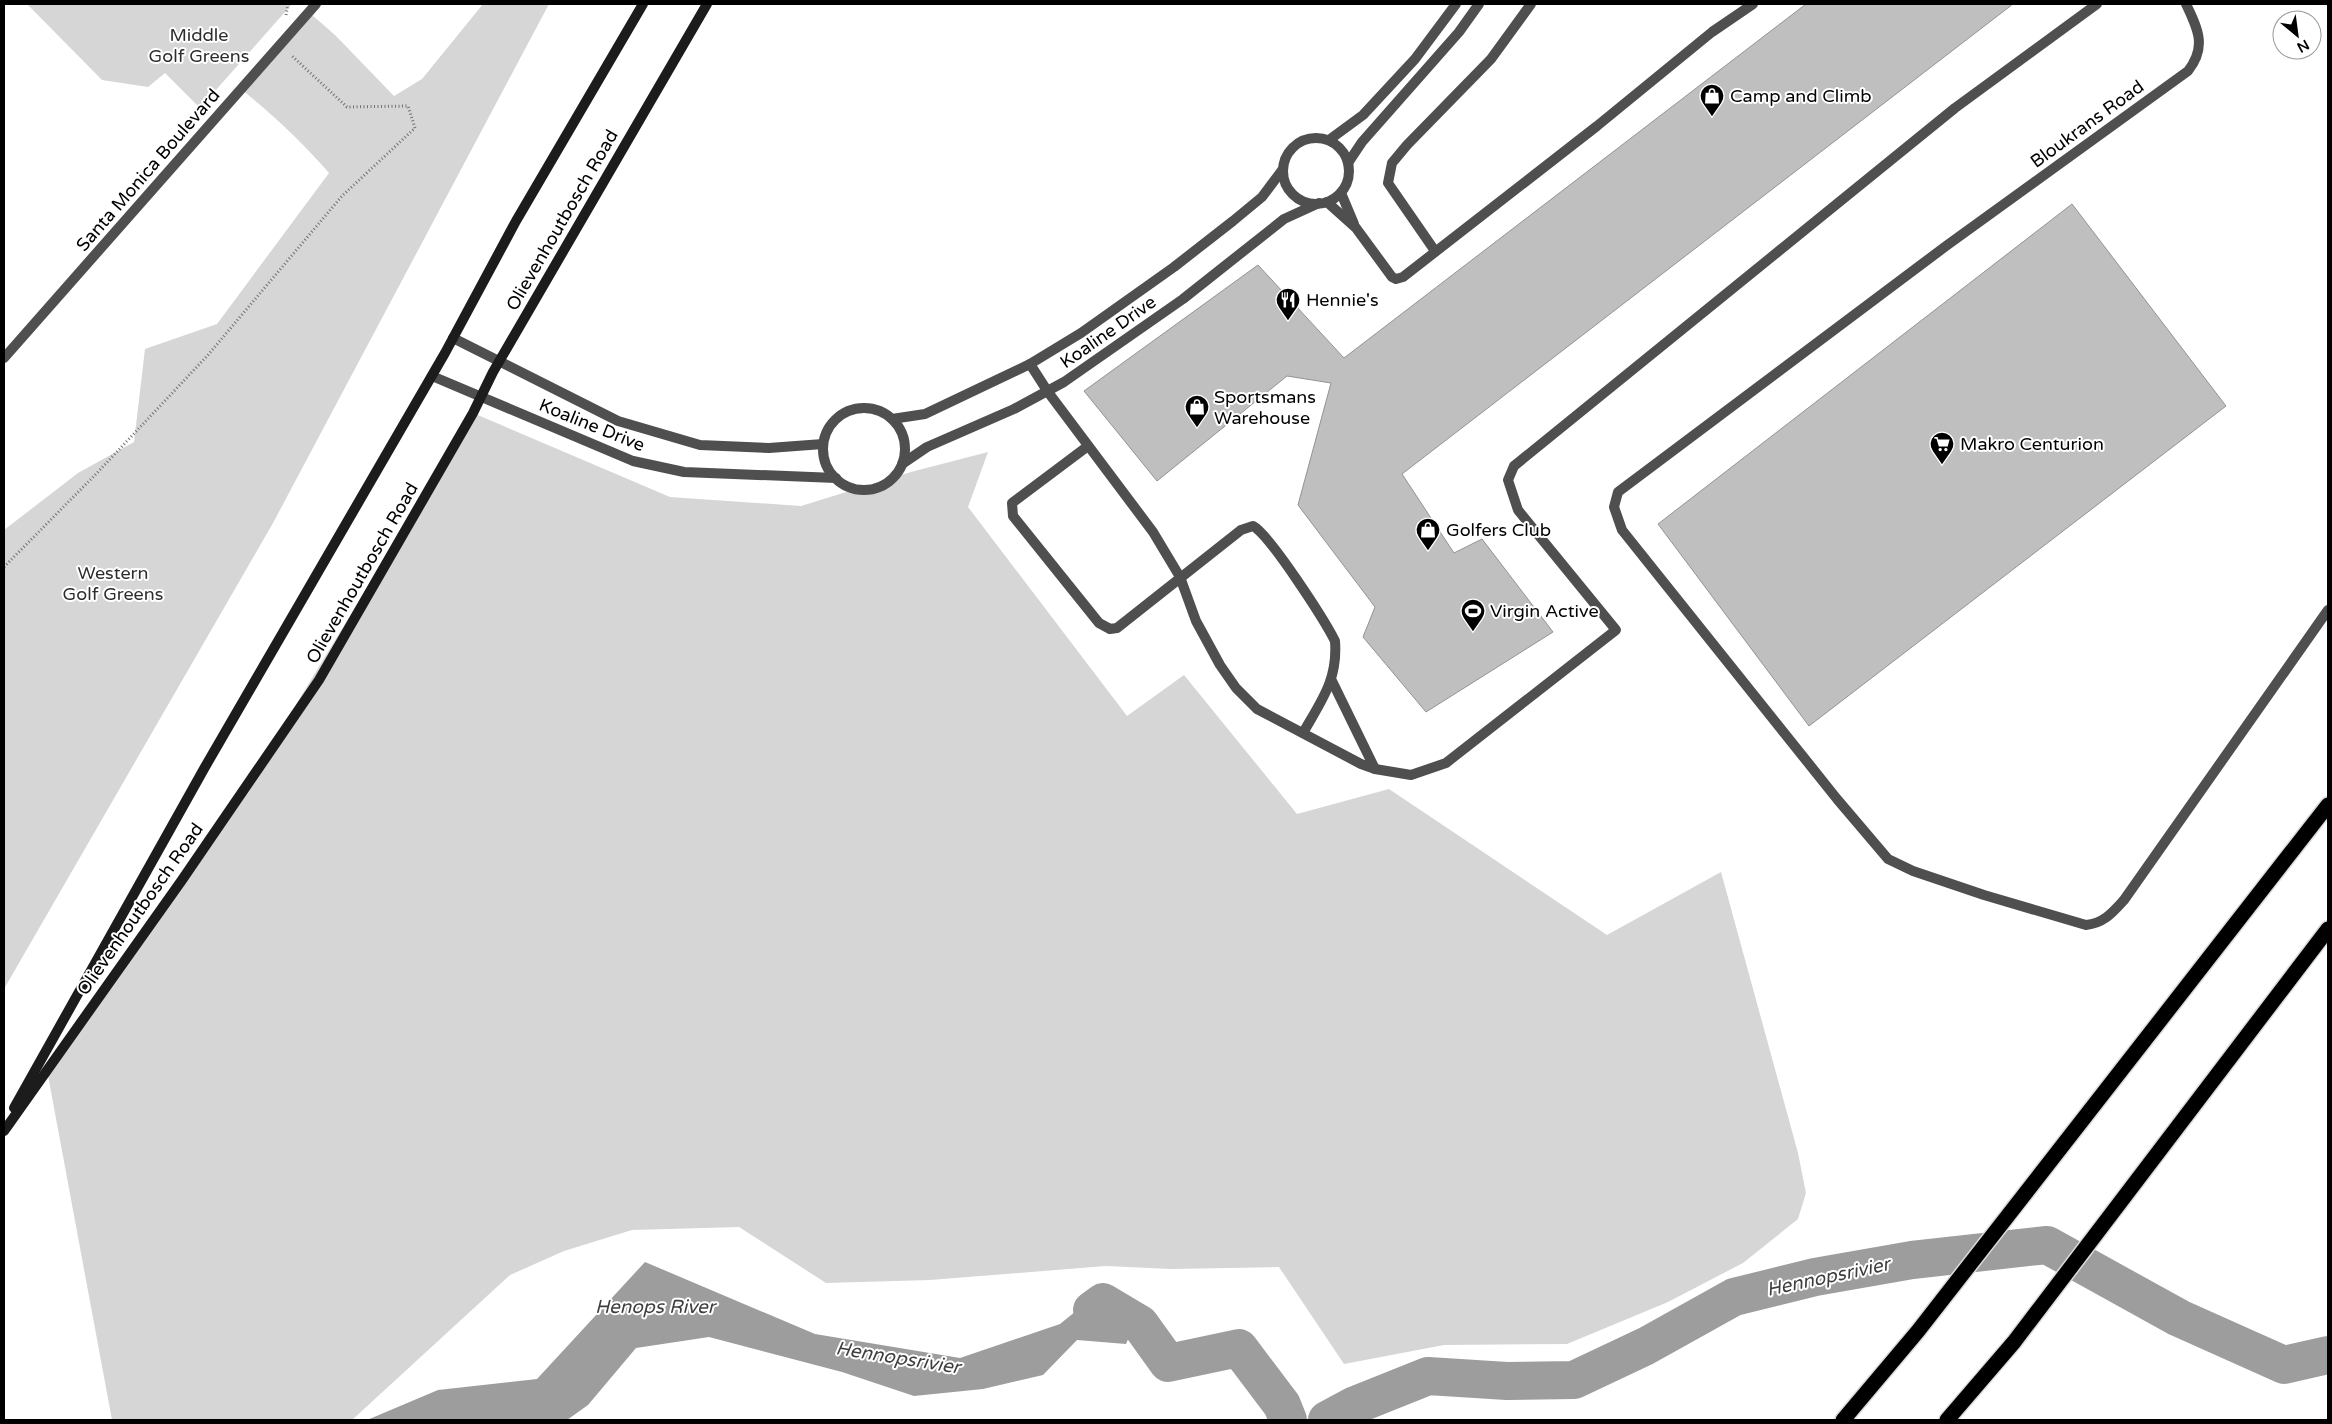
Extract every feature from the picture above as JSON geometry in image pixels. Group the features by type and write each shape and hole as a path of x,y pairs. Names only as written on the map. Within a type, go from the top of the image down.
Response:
{"highway":[{"path":"1844,1420 1918,1331 2046,1169 2328,805"},
{"path":"1947,1420 2014,1342 2328,929"}],"main road":[{"name":"Olievenhoutbosch Road","path":"4,1126 201,776 432,376 516,221 643,4"},
{"name":"Olievenhoutbosch Road","path":"4,1131 182,880 319,680 473,413 479,397 498,363 708,4"}],"street":[{"name":"Santa Monica Boulevard","path":"4,358 316,4"},
{"path":"1329,140 1363,115 1415,59 1456,4"},
{"path":"1348,163 1362,142 1459,32 1479,4"},
{"path":"1435,252 1388,183 1392,163 1407,145 1491,59 1531,4"},
{"path":"1341,193 1356,228 1389,274 1396,279 1403,277 1597,126 1712,32 1753,4"},
{"path":"1030,364 1048,392 1153,532 1180,577 1196,621 1220,665 1236,688 1257,709 1361,764 1375,769 1411,775 1446,763 1616,630 1518,510 1508,480 1514,466 1955,108 2097,4"},
{"name":"Bloukrans Road","path":"2186,4 2199,38 2200,49 2196,61 2188,71 1946,246 1618,492 1614,507 1622,530 1836,799 1888,859 1912,871 2061,918 2086,924 2094,924 2109,917 2139,880 2328,610"},
{"path":"1319,138 1329,140 1341,149 1348,163 1349,174 1341,193 1323,203 1307,202 1297,197 1289,189 1285,179 1286,159 1299,143 1319,138"},
{"name":"Koaline Drive","path":"892,419 925,414 1030,364 1081,333 1174,267 1262,197 1284,169"},
{"name":"Koaline Drive","path":"432,376 633,461 684,472 836,478 844,486 853,489 873,489 890,481 902,464 927,447 1048,392 1183,299 1284,219 1323,203"},
{"path":"1323,203 1356,228"},
{"name":"Koaline Drive","path":"453,338 498,363 618,421 700,445 769,448 823,444"},
{"path":"836,478 825,463 823,444 826,434 837,419 855,410 874,410 892,419 902,436 905,455 902,464"},
{"path":"1088,446 1012,503 1013,516 1099,623 1110,629 1117,628 1241,530 1253,526 1259,529 1283,561 1335,641 1336,653 1332,681 1303,734"},
{"path":"1332,681 1375,769"}],"path":[{"path":"4,567 96,474 208,355 342,196 415,128 408,106 347,107 280,45"}],"green space":[{"name":"Middle Golf Greens","path":"27,4 292,4 200,108 165,73 148,87 102,80"},
{"name":"Western Golf Greens","path":"483,4 549,4 273,523 4,989 4,530 78,473 134,442 145,349 217,324 329,173 287,129 241,89 311,14 336,36 394,96 422,79"},
{"path":"473,413 670,497 801,506 911,472 988,452 968,507 1127,716 1184,675 1297,814 1389,789 1607,935 1721,872 1798,1153 1806,1193 1798,1219 1743,1263 1668,1302 1567,1344 1444,1345 1344,1364 1279,1267 1171,1269 1106,1266 930,1280 826,1283 739,1227 632,1230 564,1251 510,1275 352,1420 112,1420 47,1070 252,777"}],"water":[{"name":"Henops River","path":"645,1262 815,1334 960,1358 1060,1324 1102,1290 1139,1314 1126,1344 1077,1340 1043,1375 983,1389 914,1396 842,1372 709,1337 636,1348 588,1405 567,1420 367,1420 438,1390 537,1379"}],"building":[{"path":"1806,4 2013,4 1402,474 1454,553 1482,539 1553,632 1426,712 1363,637 1375,607 1298,505 1331,383 1287,376 1157,481 1084,391 1258,265 1344,358"},
{"name":"Makro Centurion","path":"2072,204 2226,406 1809,726 1658,524"}],"waterway":[{"name":"Hennopsrivier","path":"1327,1420 1353,1406 1428,1376 1507,1381 1574,1380 1646,1346 1734,1297 1815,1277 1912,1260 2047,1245 2179,1318 2284,1365 2328,1355"},
{"name":"Hennopsrivier","path":"1092,1310 1103,1302 1140,1324 1168,1363 1239,1348 1282,1405 1288,1420"}],"place":[{"name":"Camp and Climb","path":"1712,117"},
{"name":"Hennie's","path":"1288,321"},
{"name":"Sportsmans Warehouse","path":"1197,428"},
{"name":"Makro Centurion","path":"1942,465"},
{"name":"Golfers Club","path":"1428,551"},
{"name":"Virgin Active","path":"1473,632"}]}
